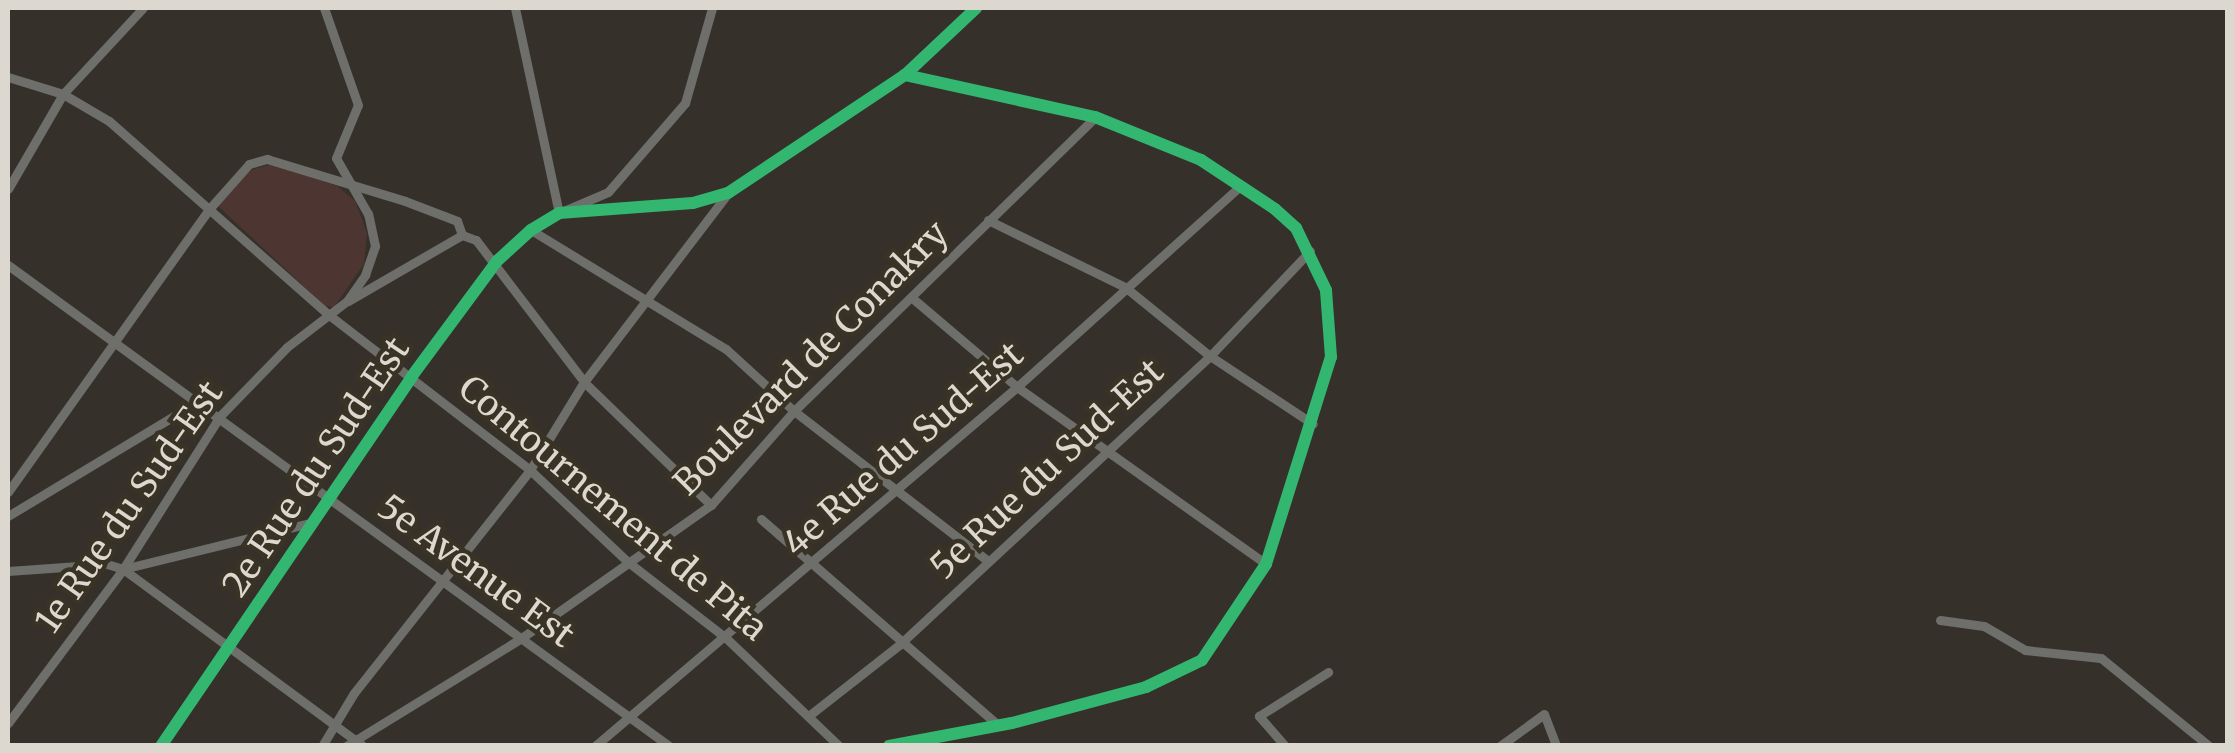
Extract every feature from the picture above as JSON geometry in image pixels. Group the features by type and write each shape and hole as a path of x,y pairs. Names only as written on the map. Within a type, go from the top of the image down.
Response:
{"street":[{"path":"8,189 63,94 143,8"},
{"name":"1e Rue du Sud-Est","path":"8,723 122,569 220,416 287,347 347,301 375,246 368,214 336,158 358,105 324,8"},
{"path":"515,8 558,213 693,203 728,193 905,74 976,8"},
{"name":"2e Rue du Sud-Est","path":"161,746 231,648 326,497 497,261 531,230 558,213 608,192 684,103 712,8"},
{"path":"889,746 998,725 1146,687 1202,660 1266,564 1331,357 1326,290 1296,228 1201,160 1095,117 905,74"},
{"name":"Contournement de Pita","path":"8,77 63,94 109,121 329,315 530,470 628,562 726,638 811,714 839,746"},
{"name":"Boulevard de Conakry","path":"346,746 360,743 520,639 711,505 794,411 1095,117"},
{"path":"8,492 210,208 249,164 267,159 457,221 462,235 497,261 584,382 711,505"},
{"name":"4e Rue du Sud-Est","path":"595,746 1017,387 1240,186"},
{"path":"322,746 333,726 530,470 584,382 648,304 728,193"},
{"path":"988,220 1126,287 1210,356 1313,424"},
{"path":"531,230 726,349 794,411 898,486 988,561"},
{"path":"347,301 462,235"},
{"name":"5e Rue du Sud-Est","path":"811,714 900,644 1210,356 1310,251"},
{"name":"5e Avenue Est","path":"8,266 115,346 220,416 668,746"},
{"path":"911,297 1017,387 1266,564"},
{"path":"8,516 199,401"},
{"path":"761,519 900,644 998,725"},
{"path":"122,569 310,523"},
{"path":"8,570 107,564 122,569 360,743"},
{"path":"1940,620 1984,626 2026,650 2101,658 2209,746"},
{"path":"1285,746 1259,716 1328,672"},
{"path":"1500,746 1544,714 1556,746"}],"shaded area":[{"path":"272,164 337,186 355,201 367,233 364,264 334,307 325,306 218,206 248,171"}],"cycle path":[{"path":"161,746 412,376 497,261 531,230 559,213 693,203 728,193 905,75 976,8"},
{"path":"889,746 1012,723 1146,687 1202,660 1266,564 1331,357 1326,290 1296,228 1275,209 1201,160 1095,117 905,75"}]}
